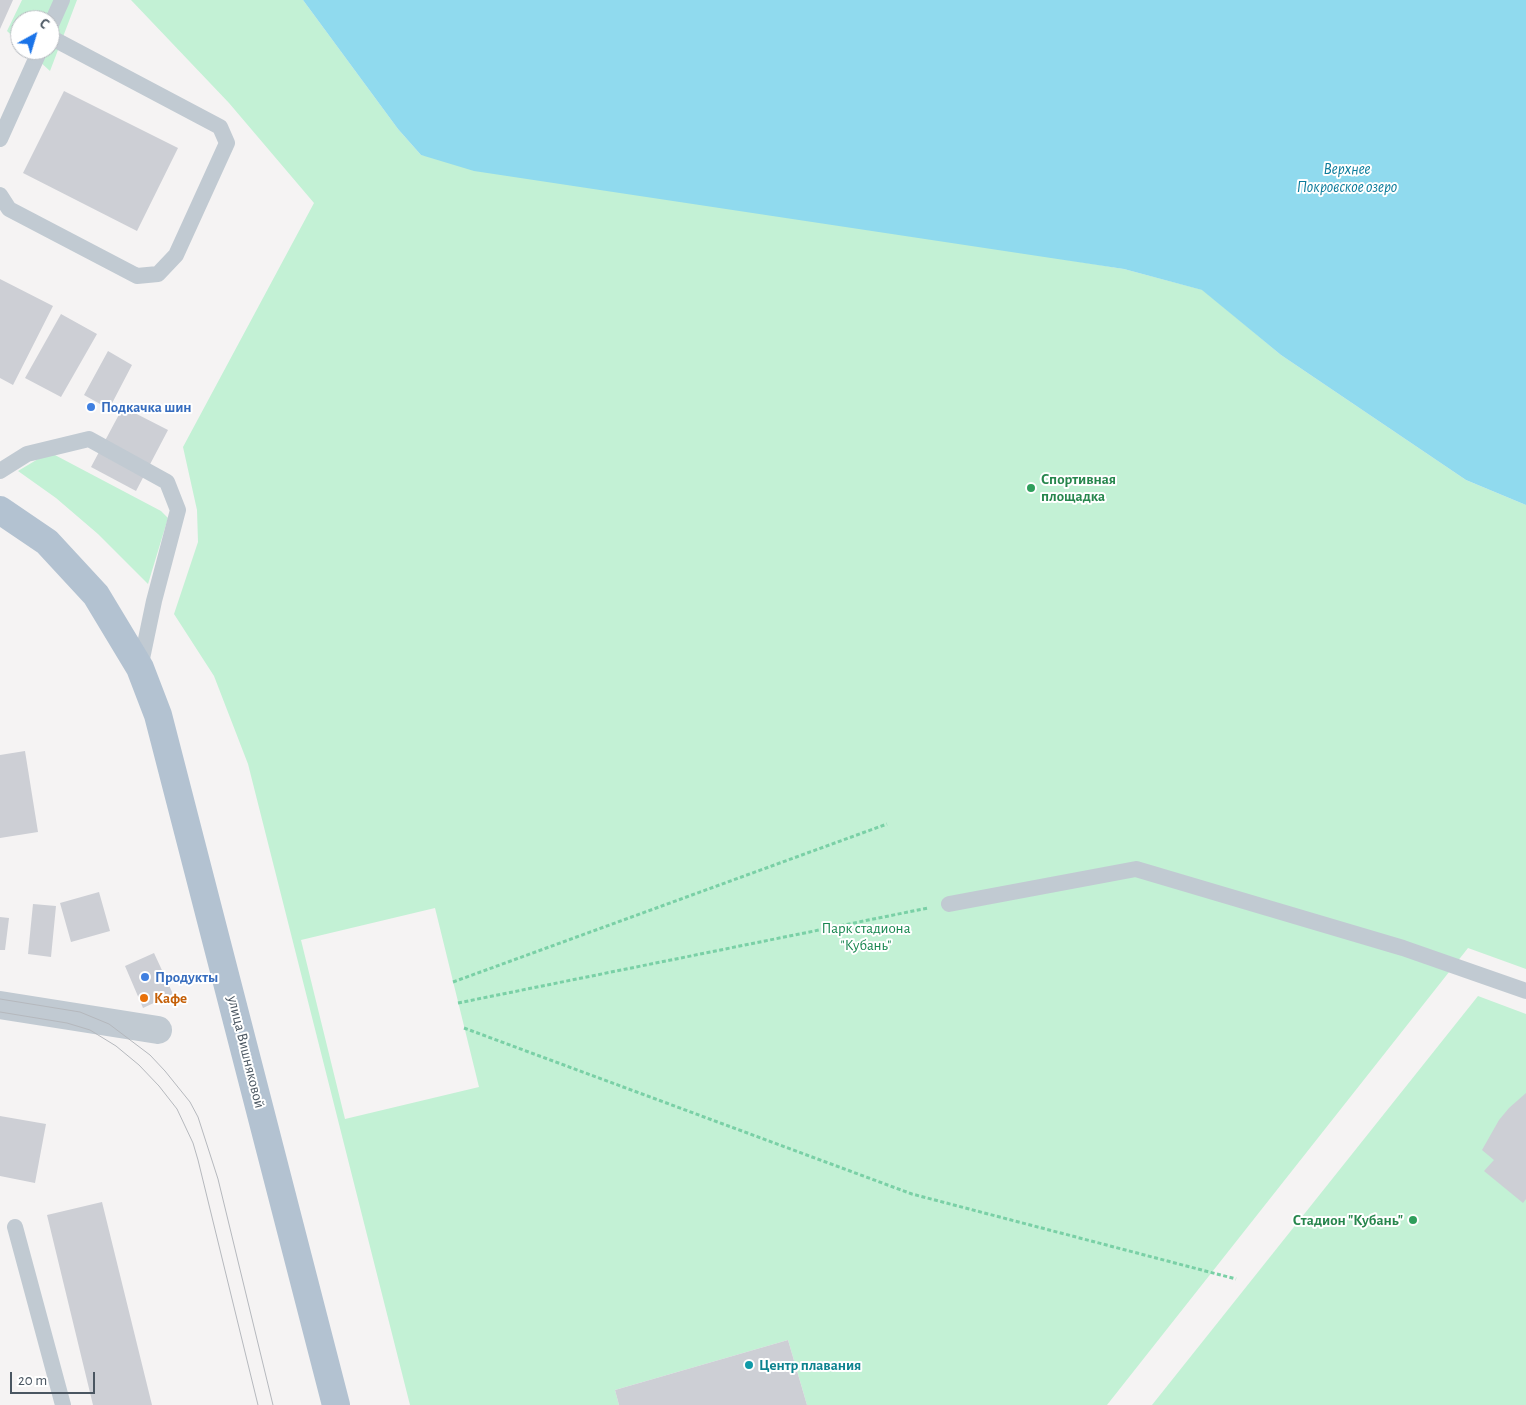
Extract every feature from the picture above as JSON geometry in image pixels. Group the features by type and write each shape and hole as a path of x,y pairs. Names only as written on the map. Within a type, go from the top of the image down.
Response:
{"main road":[{"name":"улица Вишняковой","path":"0,510 46,542 96,595 140,668 158,715 336,1405"}],"street":[{"path":"0,1005 158,1030"}],"lane":[{"path":"0,195 9,209 137,276 158,274 176,255 227,143 220,127 60,42"},
{"path":"0,139 36,60"},
{"path":"0,471 27,454 88,439 167,482 178,510 173,535 154,601 140,668"},
{"path":"949,904 1136,868 1403,948 1526,991"},
{"path":"15,1226 62,1405"}],"path":[{"path":"453,982 887,824"},
{"path":"458,1003 949,904"},
{"path":"464,1028 912,1194 1236,1279"}],"green space":[{"path":"22,0 77,0 60,45 60,10 17,10"},
{"name":"Парк стадиона \"Кубань\"","path":"131,0 303,0 398,129 421,155 1124,269 1203,290 1281,355 1466,480 1526,505 1526,969 1468,948 1107,1405 807,1405 788,1340 615,1390 619,1405 410,1405 248,764 214,676 174,614 198,542 197,510 183,447 314,203 229,103","holes":["435,908 479,1087 345,1119 301,940"]},
{"path":"38,60 54,60 50,71"},
{"path":"53,454 161,511 168,518 148,584 98,534 56,498 18,471 38,459"},
{"name":"Стадион \"Кубань\"","path":"1478,996 1526,1014 1526,1405 1152,1405"}],"water":[{"name":"Верхнее Покровское озеро","path":"303,0 1526,0 1526,505 1466,480 1281,355 1202,290 1124,269 474,171 421,155 398,129"}],"building":[{"path":"0,0 13,0 0,29"},
{"path":"64,91 178,148 137,231 23,173"},
{"path":"0,279 53,306 13,385 0,378"},
{"path":"61,314 97,334 61,397 25,378"},
{"path":"108,351 132,365 109,409 84,395"},
{"path":"123,407 168,430 136,491 91,467"},
{"path":"25,751 38,832 0,838 0,755"},
{"path":"99,892 110,931 71,942 60,903"},
{"path":"33,904 56,906 51,957 28,954"},
{"path":"0,917 9,918 5,950 0,950"},
{"path":"154,953 173,994 143,1008 125,966"},
{"path":"1526,1093 1526,1199 1523,1203 1484,1171 1494,1160 1482,1150 1499,1120"},
{"path":"0,1116 46,1124 35,1183 0,1176"},
{"path":"102,1202 152,1405 93,1405 47,1215"},
{"name":"Центр плавания","path":"788,1340 807,1405 619,1405 615,1390"}],"tram line":[{"path":"0,999 80,1012 109,1024 150,1055 190,1102 198,1117 218,1179 273,1405"},
{"path":"0,1012 67,1023 90,1030 116,1046 139,1065 177,1109 193,1143 198,1160 258,1405"}],"place":[{"name":"Подкачка шин","path":"91,407"},
{"name":"Спортивная площадка","path":"1031,488"},
{"name":"Продукты","path":"145,977"},
{"name":"Кафе","path":"144,998"},
{"name":"Стадион \"Кубань\"","path":"1413,1220"},
{"name":"Центр плавания","path":"749,1365"}]}
